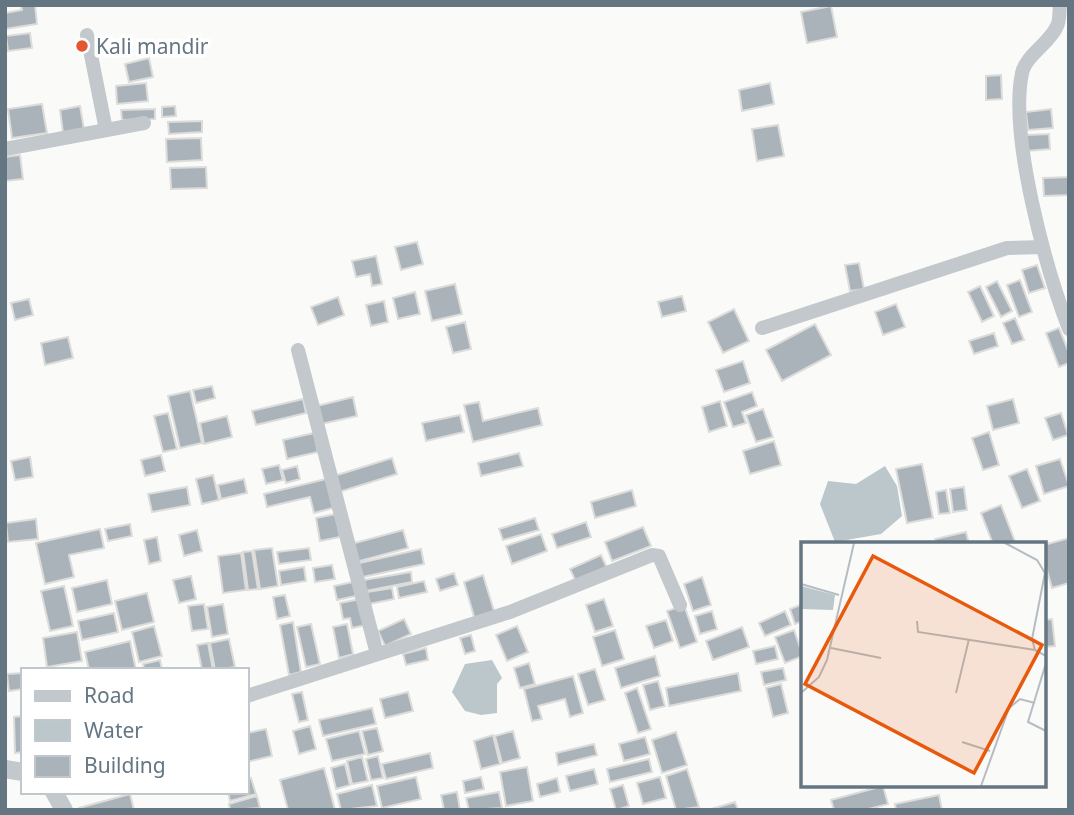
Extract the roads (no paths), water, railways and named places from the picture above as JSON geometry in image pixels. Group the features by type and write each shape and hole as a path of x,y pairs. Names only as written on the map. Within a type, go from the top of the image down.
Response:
{"street":[{"path":"1060,5 1057,26 1023,70 1020,98 1027,174 1043,247 1069,329"},
{"path":"87,35 106,130"},
{"path":"5,149 144,123"},
{"path":"762,328 1007,248 1043,247"},
{"path":"298,350 377,654"},
{"path":"248,696 510,612 652,555 659,556 680,605"},
{"path":"55,794 64,810"}],"water":[{"path":"885,466 897,486 902,516 881,534 835,542 820,504 828,481 856,484"},
{"path":"492,660 502,678 497,684 497,713 481,715 465,711 452,692 465,664"}],"place":[{"name":"Kali mandir","path":"82,46"}]}
